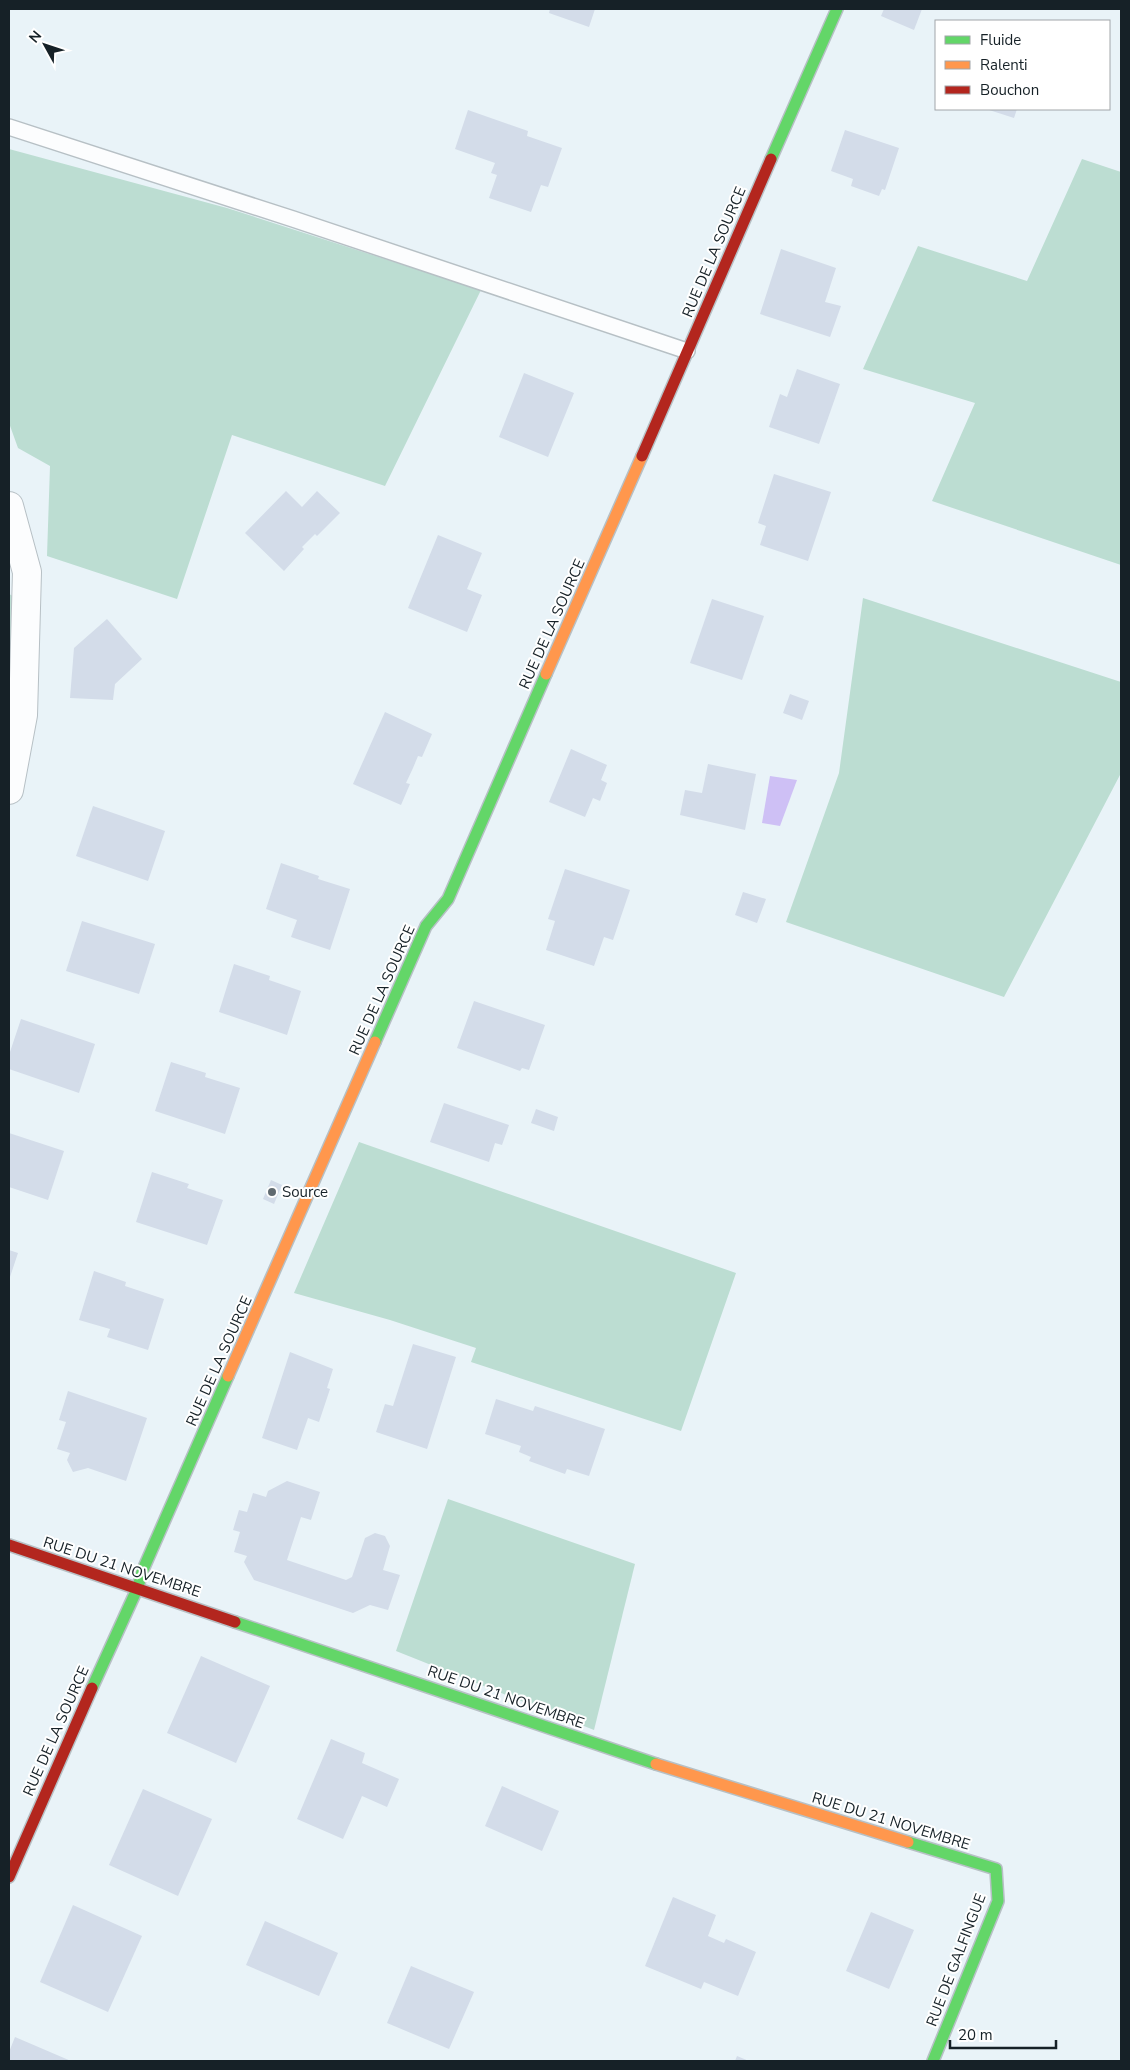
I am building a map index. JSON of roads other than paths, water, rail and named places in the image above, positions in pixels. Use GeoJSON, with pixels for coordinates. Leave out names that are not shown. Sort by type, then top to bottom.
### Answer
{"type":"FeatureCollection","features":[{"type":"Feature","properties":{"kind":"street","name":"RUE DE LA SOURCE"},"geometry":{"type":"LineString","coordinates":[[9,1877],[138,1587],[142,1572],[426,926],[448,899],[836,9]]}},
{"type":"Feature","properties":{"kind":"street"},"geometry":{"type":"LineString","coordinates":[[9,506],[27,572],[23,716],[9,790]]}},
{"type":"Feature","properties":{"kind":"street","name":"RUE DU 21 NOVEMBRE"},"geometry":{"type":"LineString","coordinates":[[9,1545],[138,1587],[668,1768],[996,1869]]}},
{"type":"Feature","properties":{"kind":"street","name":"RUE DE GALFINGUE"},"geometry":{"type":"LineString","coordinates":[[932,2061],[998,1901],[996,1869]]}},
{"type":"Feature","properties":{"kind":"lane"},"geometry":{"type":"LineString","coordinates":[[9,127],[293,219],[687,351]]}},
{"type":"Feature","properties":{"kind":"place","name":"Source"},"geometry":{"type":"Point","coordinates":[272,1192]}}]}
